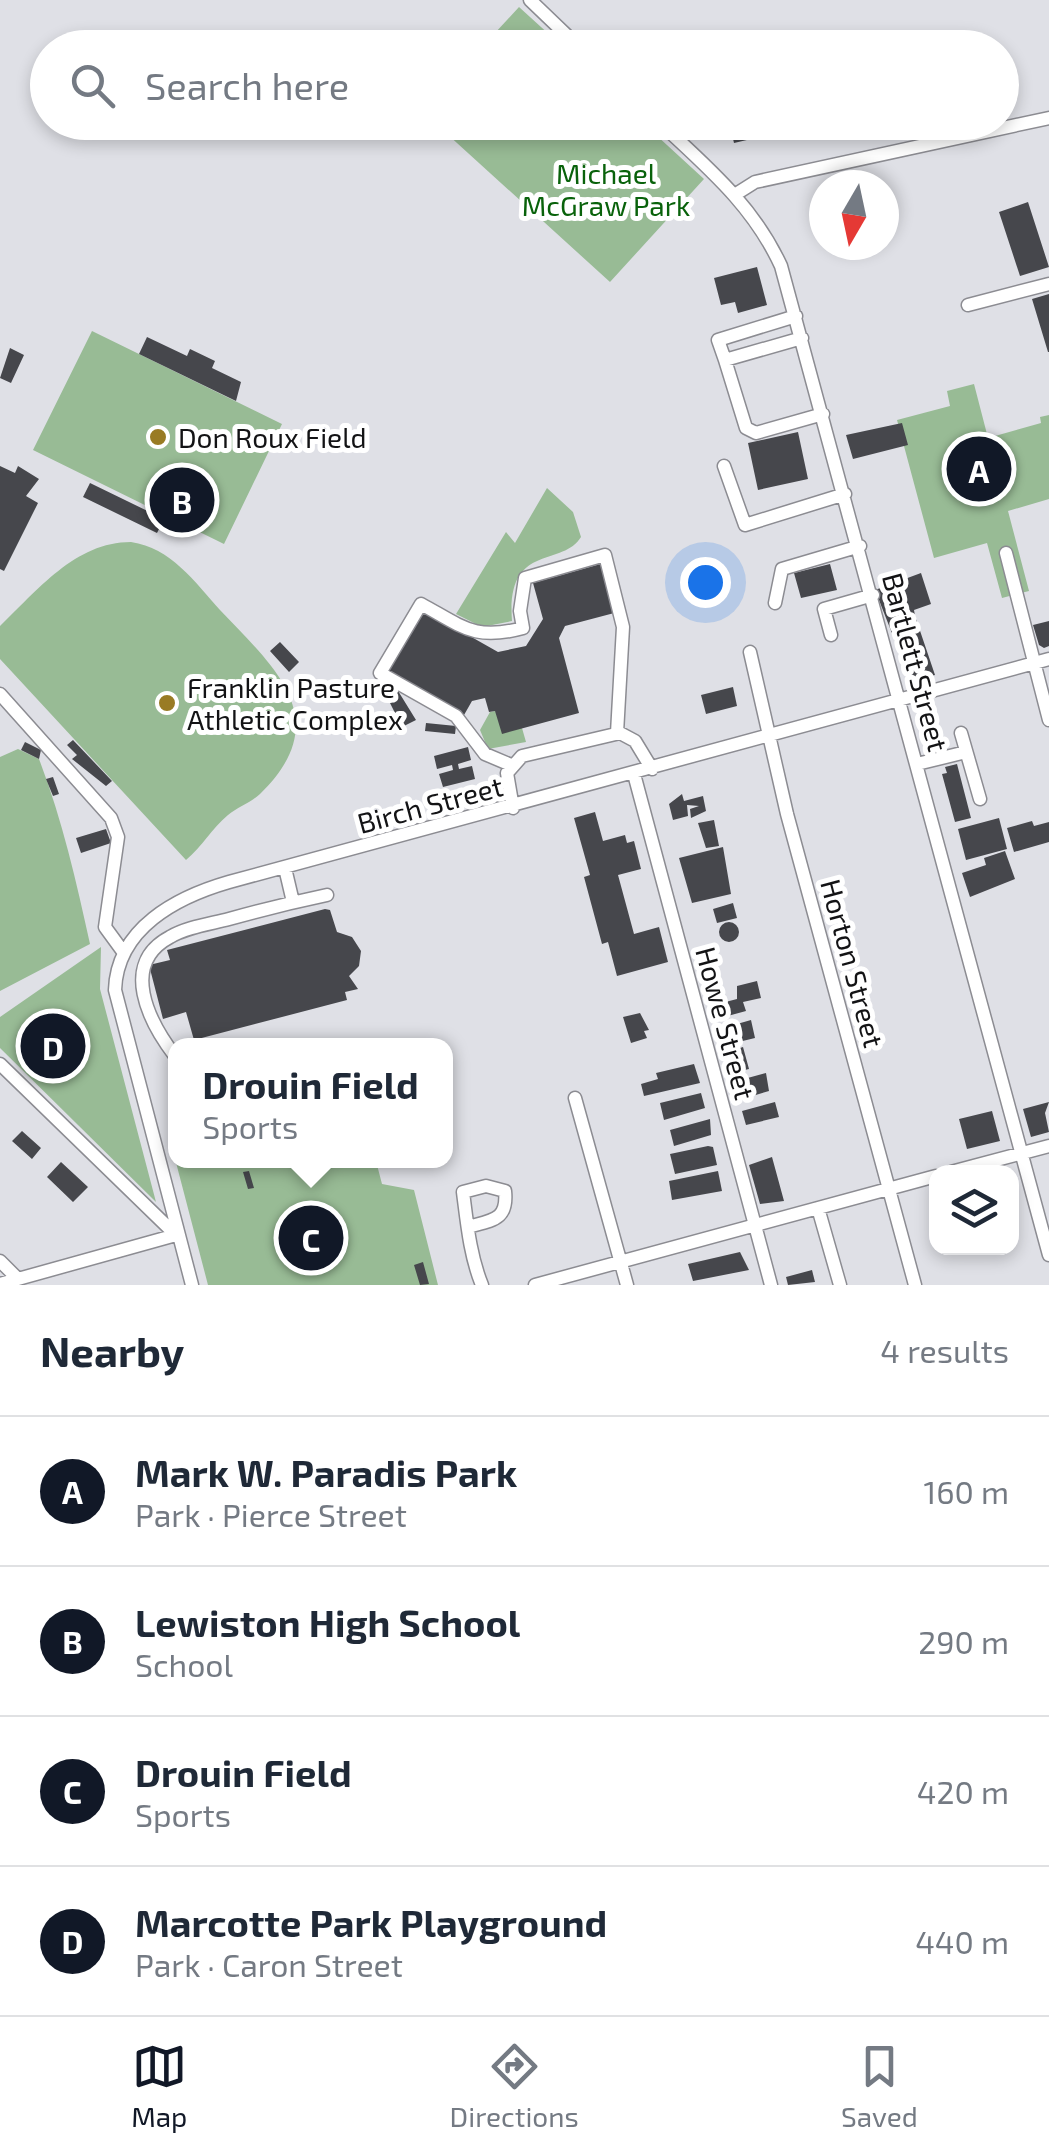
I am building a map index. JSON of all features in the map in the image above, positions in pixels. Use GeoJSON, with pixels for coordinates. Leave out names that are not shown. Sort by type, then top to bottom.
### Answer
{"type":"FeatureCollection","features":[{"type":"Feature","properties":{"kind":"street"},"geometry":{"type":"LineString","coordinates":[[530,0],[561,30]]}},
{"type":"Feature","properties":{"kind":"street"},"geometry":{"type":"LineString","coordinates":[[1019,125],[1049,118]]}},
{"type":"Feature","properties":{"kind":"street","name":"Bartlett Street"},"geometry":{"type":"LineString","coordinates":[[678,140],[736,194],[765,230],[796,316],[1049,1255]]}},
{"type":"Feature","properties":{"kind":"street"},"geometry":{"type":"LineString","coordinates":[[736,194],[755,182],[948,140]]}},
{"type":"Feature","properties":{"kind":"street"},"geometry":{"type":"LineString","coordinates":[[968,306],[1049,284]]}},
{"type":"Feature","properties":{"kind":"street"},"geometry":{"type":"LineString","coordinates":[[796,316],[718,340],[746,428],[756,433],[824,414]]}},
{"type":"Feature","properties":{"kind":"street"},"geometry":{"type":"LineString","coordinates":[[724,360],[802,338]]}},
{"type":"Feature","properties":{"kind":"street"},"geometry":{"type":"LineString","coordinates":[[724,466],[746,525],[846,494]]}},
{"type":"Feature","properties":{"kind":"street"},"geometry":{"type":"LineString","coordinates":[[775,603],[782,570],[860,546]]}},
{"type":"Feature","properties":{"kind":"street"},"geometry":{"type":"LineString","coordinates":[[1006,553],[1049,720]]}},
{"type":"Feature","properties":{"kind":"street"},"geometry":{"type":"LineString","coordinates":[[510,764],[486,754],[456,716],[380,673],[421,604],[478,635],[494,636],[523,628],[520,611],[525,578],[605,555],[623,627],[617,732]]}},
{"type":"Feature","properties":{"kind":"street"},"geometry":{"type":"LineString","coordinates":[[831,635],[824,609],[873,595]]}},
{"type":"Feature","properties":{"kind":"street","name":"Horton Street"},"geometry":{"type":"LineString","coordinates":[[750,652],[767,735],[914,1285]]}},
{"type":"Feature","properties":{"kind":"street","name":"Birch Street"},"geometry":{"type":"LineString","coordinates":[[124,953],[150,921],[170,905],[207,888],[513,808],[1049,659]]}},
{"type":"Feature","properties":{"kind":"street"},"geometry":{"type":"LineString","coordinates":[[0,694],[111,818],[118,837],[105,927],[124,953],[115,990],[192,1285]]}},
{"type":"Feature","properties":{"kind":"street"},"geometry":{"type":"LineString","coordinates":[[513,808],[507,777],[510,764],[522,756],[617,732],[635,741],[652,769]]}},
{"type":"Feature","properties":{"kind":"street"},"geometry":{"type":"LineString","coordinates":[[960,734],[980,799]]}},
{"type":"Feature","properties":{"kind":"street"},"geometry":{"type":"LineString","coordinates":[[917,764],[966,752]]}},
{"type":"Feature","properties":{"kind":"street","name":"Howe Street"},"geometry":{"type":"LineString","coordinates":[[634,774],[771,1285]]}},
{"type":"Feature","properties":{"kind":"street"},"geometry":{"type":"LineString","coordinates":[[285,868],[293,902]]}},
{"type":"Feature","properties":{"kind":"street"},"geometry":{"type":"LineString","coordinates":[[168,1044],[149,1012],[142,986],[145,960],[176,934],[327,895]]}},
{"type":"Feature","properties":{"kind":"street"},"geometry":{"type":"LineString","coordinates":[[0,1064],[176,1235]]}},
{"type":"Feature","properties":{"kind":"street"},"geometry":{"type":"LineString","coordinates":[[575,1098],[626,1285]]}},
{"type":"Feature","properties":{"kind":"street"},"geometry":{"type":"LineString","coordinates":[[979,1165],[1049,1146]]}},
{"type":"Feature","properties":{"kind":"street"},"geometry":{"type":"LineString","coordinates":[[535,1285],[929,1178]]}},
{"type":"Feature","properties":{"kind":"street"},"geometry":{"type":"LineString","coordinates":[[818,1208],[840,1285]]}},
{"type":"Feature","properties":{"kind":"street"},"geometry":{"type":"LineString","coordinates":[[468,1226],[482,1285]]}},
{"type":"Feature","properties":{"kind":"street"},"geometry":{"type":"LineString","coordinates":[[0,1284],[176,1235]]}},
{"type":"Feature","properties":{"kind":"street"},"geometry":{"type":"LineString","coordinates":[[0,1261],[18,1279]]}},
{"type":"Feature","properties":{"kind":"green space"},"geometry":{"type":"Polygon","coordinates":[[[519,7],[544,30],[498,30],[519,7]]]}},
{"type":"Feature","properties":{"kind":"green space","name":"Michael McGraw Park"},"geometry":{"type":"Polygon","coordinates":[[[454,140],[662,140],[704,179],[610,282],[454,140]]]}},
{"type":"Feature","properties":{"kind":"green space","name":"Don Roux Field"},"geometry":{"type":"Polygon","coordinates":[[[92,331],[282,424],[224,544],[33,450],[92,331]]]}},
{"type":"Feature","properties":{"kind":"green space"},"geometry":{"type":"Polygon","coordinates":[[[974,384],[988,438],[1041,423],[1040,417],[1049,415],[1049,499],[1008,511],[1029,591],[1002,598],[987,543],[934,558],[897,420],[950,406],[947,391],[974,384]]]}},
{"type":"Feature","properties":{"kind":"green space"},"geometry":{"type":"Polygon","coordinates":[[[547,488],[573,512],[581,537],[572,546],[526,568],[512,596],[512,621],[482,627],[456,614],[506,532],[515,543],[547,488]]]}},
{"type":"Feature","properties":{"kind":"green space","name":"Franklin Pasture Athletic Complex"},"geometry":{"type":"Polygon","coordinates":[[[131,542],[158,551],[191,577],[277,673],[295,718],[294,742],[283,767],[260,794],[228,815],[186,860],[0,659],[0,626],[43,584],[92,550],[131,542]]]}},
{"type":"Feature","properties":{"kind":"green space"},"geometry":{"type":"Polygon","coordinates":[[[495,711],[522,728],[526,742],[488,749],[480,730],[490,712],[495,711]]]}},
{"type":"Feature","properties":{"kind":"green space"},"geometry":{"type":"Polygon","coordinates":[[[18,749],[39,759],[62,827],[90,944],[0,991],[0,757],[18,749]]]}},
{"type":"Feature","properties":{"kind":"green space"},"geometry":{"type":"Polygon","coordinates":[[[101,947],[100,989],[156,1202],[0,1048],[0,1017],[101,947]]]}},
{"type":"Feature","properties":{"kind":"green space"},"geometry":{"type":"Polygon","coordinates":[[[177,1168],[378,1168],[382,1184],[414,1190],[438,1285],[208,1285],[177,1168]]]}},
{"type":"Feature","properties":{"kind":"building"},"geometry":{"type":"Polygon","coordinates":[[[1028,202],[1049,267],[1020,276],[999,212],[1028,202]]]}},
{"type":"Feature","properties":{"kind":"building"},"geometry":{"type":"Polygon","coordinates":[[[757,267],[767,305],[738,313],[735,302],[721,305],[714,278],[757,267]]]}},
{"type":"Feature","properties":{"kind":"building"},"geometry":{"type":"Polygon","coordinates":[[[1049,294],[1049,352],[1048,352],[1032,299],[1049,294]]]}},
{"type":"Feature","properties":{"kind":"building"},"geometry":{"type":"Polygon","coordinates":[[[147,337],[187,356],[190,349],[215,361],[212,368],[241,382],[236,401],[139,354],[147,337]]]}},
{"type":"Feature","properties":{"kind":"building"},"geometry":{"type":"Polygon","coordinates":[[[10,348],[24,355],[11,383],[0,378],[10,348]]]}},
{"type":"Feature","properties":{"kind":"building"},"geometry":{"type":"Polygon","coordinates":[[[902,423],[908,445],[853,459],[846,435],[902,423]]]}},
{"type":"Feature","properties":{"kind":"building"},"geometry":{"type":"Polygon","coordinates":[[[798,432],[808,479],[758,490],[748,443],[798,432]]]}},
{"type":"Feature","properties":{"kind":"building"},"geometry":{"type":"Polygon","coordinates":[[[0,466],[15,473],[18,466],[39,479],[26,496],[38,503],[4,571],[0,569],[0,466]]]}},
{"type":"Feature","properties":{"kind":"building"},"geometry":{"type":"Polygon","coordinates":[[[90,483],[164,519],[157,533],[83,497],[90,483]]]}},
{"type":"Feature","properties":{"kind":"building"},"geometry":{"type":"Polygon","coordinates":[[[604,563],[618,612],[565,626],[559,638],[579,713],[502,734],[495,711],[489,712],[485,698],[472,701],[464,715],[386,671],[422,609],[498,652],[526,646],[543,619],[533,583],[604,563]]]}},
{"type":"Feature","properties":{"kind":"building"},"geometry":{"type":"Polygon","coordinates":[[[830,564],[837,590],[801,598],[794,573],[830,564]]]}},
{"type":"Feature","properties":{"kind":"building"},"geometry":{"type":"Polygon","coordinates":[[[921,573],[931,604],[914,610],[935,675],[917,681],[910,679],[875,590],[921,573]]]}},
{"type":"Feature","properties":{"kind":"building"},"geometry":{"type":"Polygon","coordinates":[[[1049,621],[1049,646],[1044,648],[1039,645],[1033,625],[1049,621]]]}},
{"type":"Feature","properties":{"kind":"building"},"geometry":{"type":"Polygon","coordinates":[[[280,642],[299,662],[289,672],[270,651],[280,642]]]}},
{"type":"Feature","properties":{"kind":"building"},"geometry":{"type":"Polygon","coordinates":[[[395,686],[416,720],[402,727],[386,695],[395,686]]]}},
{"type":"Feature","properties":{"kind":"building"},"geometry":{"type":"Polygon","coordinates":[[[733,687],[737,706],[706,714],[701,695],[733,687]]]}},
{"type":"Feature","properties":{"kind":"building"},"geometry":{"type":"Polygon","coordinates":[[[426,723],[456,726],[455,734],[425,731],[426,723]]]}},
{"type":"Feature","properties":{"kind":"building"},"geometry":{"type":"Polygon","coordinates":[[[73,740],[112,781],[106,786],[72,759],[77,755],[67,745],[73,740]]]}},
{"type":"Feature","properties":{"kind":"building"},"geometry":{"type":"Polygon","coordinates":[[[25,742],[41,750],[39,759],[21,750],[25,742]]]}},
{"type":"Feature","properties":{"kind":"building"},"geometry":{"type":"Polygon","coordinates":[[[468,747],[471,760],[458,764],[459,769],[472,766],[475,779],[443,787],[439,774],[453,770],[452,765],[437,769],[434,756],[468,747]]]}},
{"type":"Feature","properties":{"kind":"building"},"geometry":{"type":"Polygon","coordinates":[[[957,764],[971,818],[955,822],[942,774],[947,773],[945,767],[957,764]]]}},
{"type":"Feature","properties":{"kind":"building"},"geometry":{"type":"Polygon","coordinates":[[[53,777],[59,794],[53,796],[46,779],[53,777]]]}},
{"type":"Feature","properties":{"kind":"building"},"geometry":{"type":"Polygon","coordinates":[[[682,794],[684,801],[703,796],[706,811],[691,818],[690,809],[699,806],[687,805],[688,816],[673,820],[669,804],[682,794]]]}},
{"type":"Feature","properties":{"kind":"building"},"geometry":{"type":"Polygon","coordinates":[[[595,812],[603,841],[625,835],[627,843],[634,841],[641,869],[618,875],[634,934],[659,927],[668,962],[617,976],[608,942],[602,944],[584,877],[590,875],[574,818],[595,812]]]}},
{"type":"Feature","properties":{"kind":"building"},"geometry":{"type":"Polygon","coordinates":[[[999,818],[1007,849],[966,860],[958,829],[999,818]]]}},
{"type":"Feature","properties":{"kind":"building"},"geometry":{"type":"Polygon","coordinates":[[[714,820],[719,846],[706,848],[698,823],[714,820]]]}},
{"type":"Feature","properties":{"kind":"building"},"geometry":{"type":"Polygon","coordinates":[[[1032,821],[1034,826],[1049,822],[1049,842],[1014,852],[1007,828],[1032,821]]]}},
{"type":"Feature","properties":{"kind":"building"},"geometry":{"type":"Polygon","coordinates":[[[106,829],[111,843],[81,853],[76,838],[106,829]]]}},
{"type":"Feature","properties":{"kind":"building"},"geometry":{"type":"Polygon","coordinates":[[[723,847],[731,894],[692,903],[679,858],[723,847]]]}},
{"type":"Feature","properties":{"kind":"building"},"geometry":{"type":"Polygon","coordinates":[[[1005,851],[1015,879],[970,897],[962,873],[986,865],[984,858],[1005,851]]]}},
{"type":"Feature","properties":{"kind":"building"},"geometry":{"type":"Polygon","coordinates":[[[733,903],[737,918],[717,923],[713,909],[733,903]]]}},
{"type":"Feature","properties":{"kind":"building"},"geometry":{"type":"Polygon","coordinates":[[[330,910],[337,932],[352,937],[361,951],[359,966],[349,976],[358,989],[345,992],[347,1000],[193,1038],[186,1012],[163,1019],[149,965],[170,960],[167,950],[330,910]]]}},
{"type":"Feature","properties":{"kind":"building"},"geometry":{"type":"Polygon","coordinates":[[[729,922],[739,932],[729,942],[719,932],[729,922]]]}},
{"type":"Feature","properties":{"kind":"building"},"geometry":{"type":"Polygon","coordinates":[[[757,981],[761,998],[743,1002],[746,1011],[713,1020],[710,1006],[737,999],[737,986],[757,981]]]}},
{"type":"Feature","properties":{"kind":"building"},"geometry":{"type":"Polygon","coordinates":[[[640,1013],[649,1030],[644,1031],[647,1038],[631,1043],[623,1017],[640,1013]]]}},
{"type":"Feature","properties":{"kind":"building"},"geometry":{"type":"Polygon","coordinates":[[[751,1020],[755,1038],[722,1046],[716,1030],[751,1020]]]}},
{"type":"Feature","properties":{"kind":"building"},"geometry":{"type":"Polygon","coordinates":[[[743,1047],[749,1069],[736,1072],[731,1051],[743,1047]]]}},
{"type":"Feature","properties":{"kind":"building"},"geometry":{"type":"Polygon","coordinates":[[[694,1064],[700,1083],[644,1096],[641,1084],[658,1079],[656,1073],[694,1064]]]}},
{"type":"Feature","properties":{"kind":"building"},"geometry":{"type":"Polygon","coordinates":[[[766,1073],[769,1091],[739,1100],[733,1082],[766,1073]]]}},
{"type":"Feature","properties":{"kind":"building"},"geometry":{"type":"Polygon","coordinates":[[[701,1093],[705,1108],[664,1120],[660,1103],[701,1093]]]}},
{"type":"Feature","properties":{"kind":"building"},"geometry":{"type":"Polygon","coordinates":[[[775,1102],[779,1117],[746,1125],[742,1111],[775,1102]]]}},
{"type":"Feature","properties":{"kind":"building"},"geometry":{"type":"Polygon","coordinates":[[[1049,1102],[1045,1113],[1049,1132],[1031,1137],[1023,1109],[1049,1102]]]}},
{"type":"Feature","properties":{"kind":"building"},"geometry":{"type":"Polygon","coordinates":[[[992,1111],[1000,1141],[967,1149],[959,1119],[992,1111]]]}},
{"type":"Feature","properties":{"kind":"building"},"geometry":{"type":"Polygon","coordinates":[[[710,1119],[711,1135],[674,1146],[670,1130],[710,1119]]]}},
{"type":"Feature","properties":{"kind":"building"},"geometry":{"type":"Polygon","coordinates":[[[22,1131],[41,1148],[32,1159],[12,1141],[22,1131]]]}},
{"type":"Feature","properties":{"kind":"building"},"geometry":{"type":"Polygon","coordinates":[[[713,1147],[717,1165],[675,1174],[670,1154],[713,1147]]]}},
{"type":"Feature","properties":{"kind":"building"},"geometry":{"type":"Polygon","coordinates":[[[772,1157],[784,1201],[760,1204],[749,1165],[772,1157]]]}},
{"type":"Feature","properties":{"kind":"building"},"geometry":{"type":"Polygon","coordinates":[[[61,1162],[88,1187],[73,1202],[47,1177],[61,1162]]]}},
{"type":"Feature","properties":{"kind":"building"},"geometry":{"type":"Polygon","coordinates":[[[249,1171],[254,1188],[248,1189],[243,1172],[249,1171]]]}},
{"type":"Feature","properties":{"kind":"building"},"geometry":{"type":"Polygon","coordinates":[[[718,1171],[722,1191],[672,1200],[669,1181],[718,1171]]]}},
{"type":"Feature","properties":{"kind":"building"},"geometry":{"type":"Polygon","coordinates":[[[740,1252],[749,1270],[693,1281],[688,1264],[740,1252]]]}},
{"type":"Feature","properties":{"kind":"building"},"geometry":{"type":"Polygon","coordinates":[[[423,1262],[429,1284],[420,1285],[414,1265],[423,1262]]]}},
{"type":"Feature","properties":{"kind":"building"},"geometry":{"type":"Polygon","coordinates":[[[812,1270],[815,1282],[788,1285],[786,1277],[812,1270]]]}},
{"type":"Feature","properties":{"kind":"place","name":"Don Roux Field"},"geometry":{"type":"Point","coordinates":[158,437]}},
{"type":"Feature","properties":{"kind":"place","name":"Mark W. Paradis Park"},"geometry":{"type":"Point","coordinates":[979,469]}},
{"type":"Feature","properties":{"kind":"place","name":"Lewiston High School"},"geometry":{"type":"Point","coordinates":[182,500]}},
{"type":"Feature","properties":{"kind":"place","name":"Franklin Pasture Athletic Complex"},"geometry":{"type":"Point","coordinates":[167,703]}},
{"type":"Feature","properties":{"kind":"place","name":"Marcotte Park Playground"},"geometry":{"type":"Point","coordinates":[53,1046]}},
{"type":"Feature","properties":{"kind":"place","name":"Drouin Field"},"geometry":{"type":"Point","coordinates":[311,1238]}}]}
